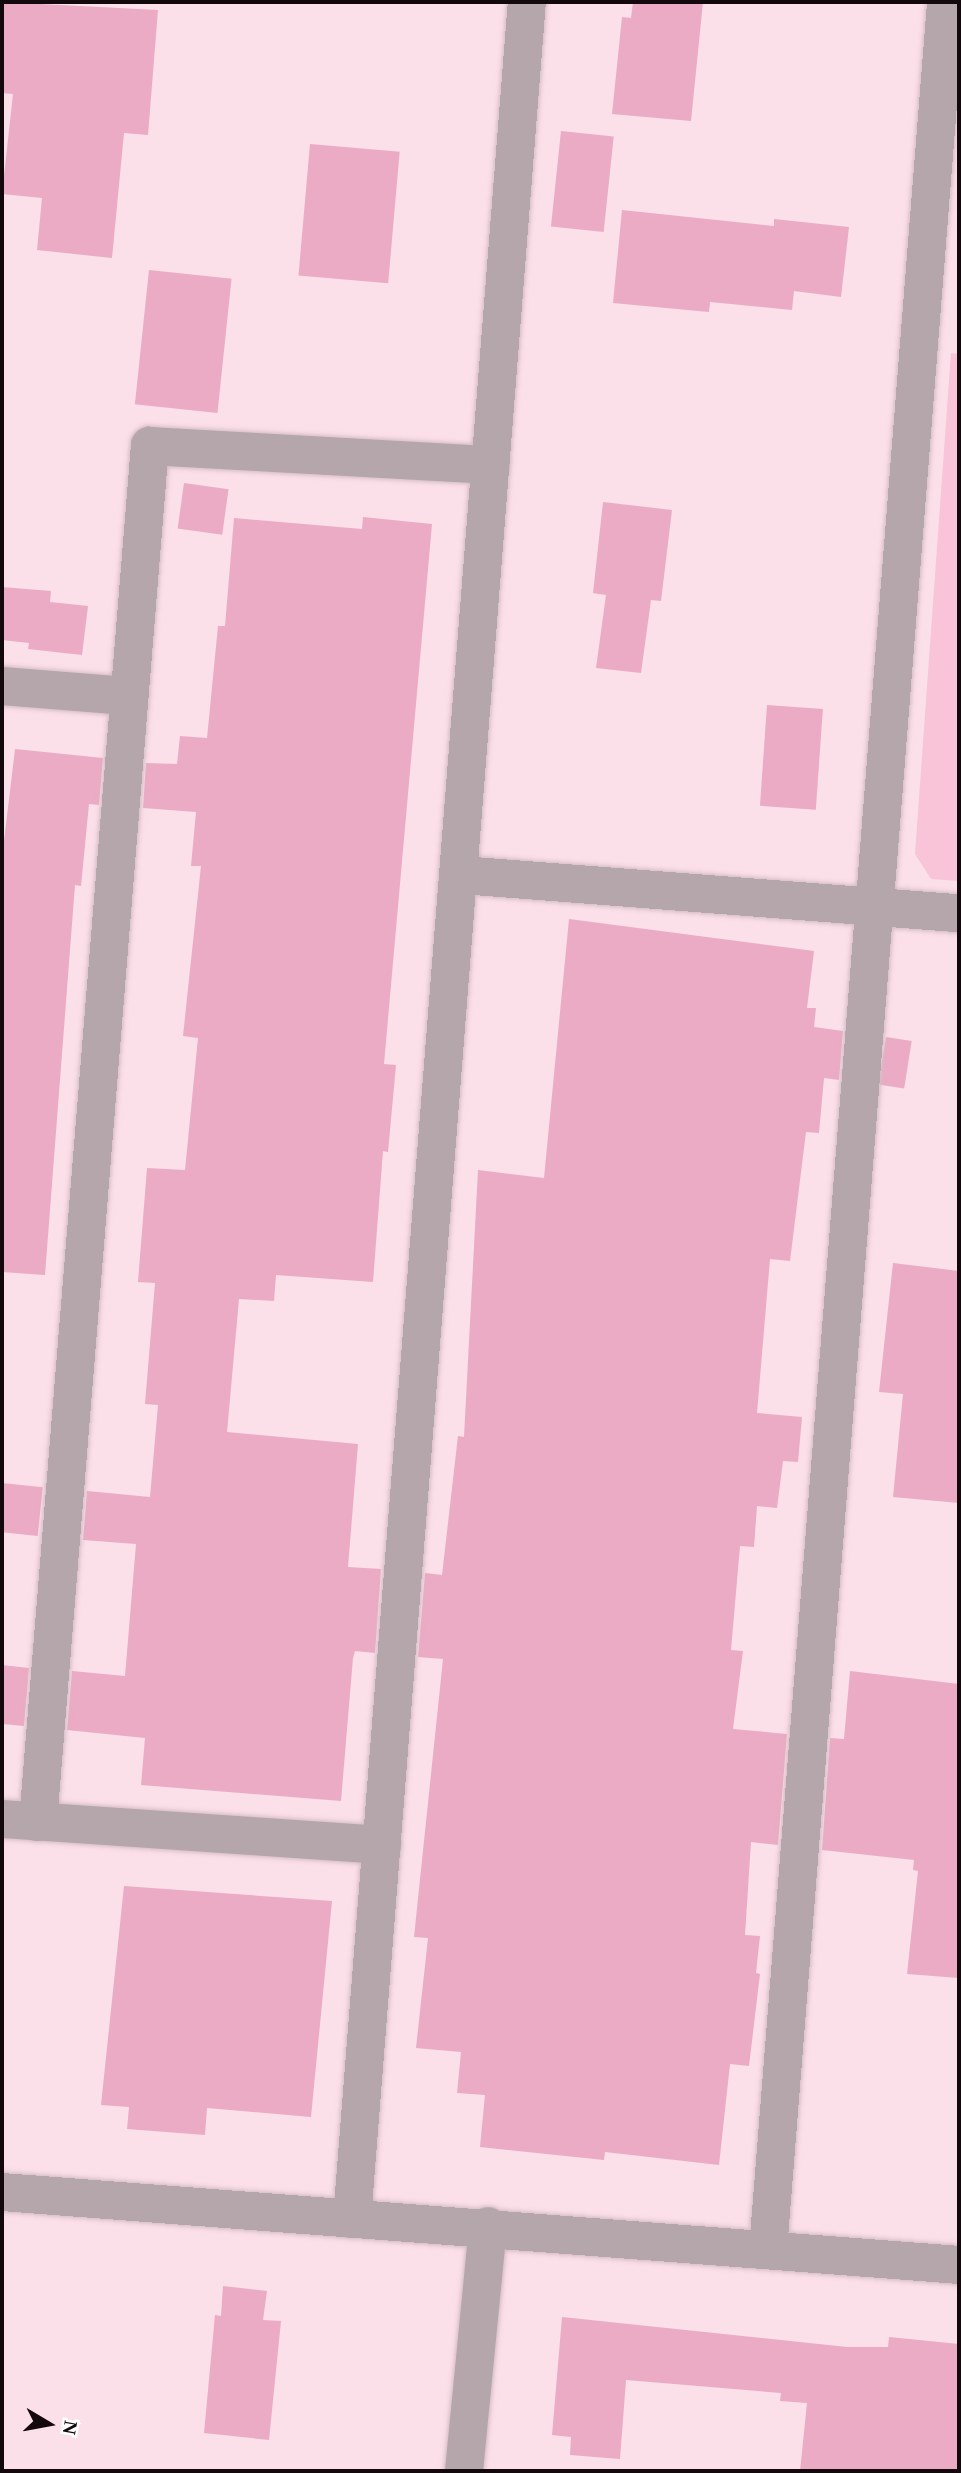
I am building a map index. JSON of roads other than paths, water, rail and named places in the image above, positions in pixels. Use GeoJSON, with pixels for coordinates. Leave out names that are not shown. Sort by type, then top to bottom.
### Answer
{"type":"FeatureCollection","features":[{"type":"Feature","properties":{"kind":"street"},"geometry":{"type":"LineString","coordinates":[[352,2219],[461,874],[527,2]]}},
{"type":"Feature","properties":{"kind":"street"},"geometry":{"type":"LineString","coordinates":[[768,2250],[877,907],[946,2]]}},
{"type":"Feature","properties":{"kind":"street"},"geometry":{"type":"LineString","coordinates":[[382,1845],[20,1821],[150,446],[490,465]]}},
{"type":"Feature","properties":{"kind":"street"},"geometry":{"type":"LineString","coordinates":[[2,686],[127,696]]}},
{"type":"Feature","properties":{"kind":"street"},"geometry":{"type":"LineString","coordinates":[[461,874],[959,913]]}},
{"type":"Feature","properties":{"kind":"street"},"geometry":{"type":"LineString","coordinates":[[2,2192],[959,2265]]}},
{"type":"Feature","properties":{"kind":"street"},"geometry":{"type":"LineString","coordinates":[[464,2471],[488,2227]]}}]}
